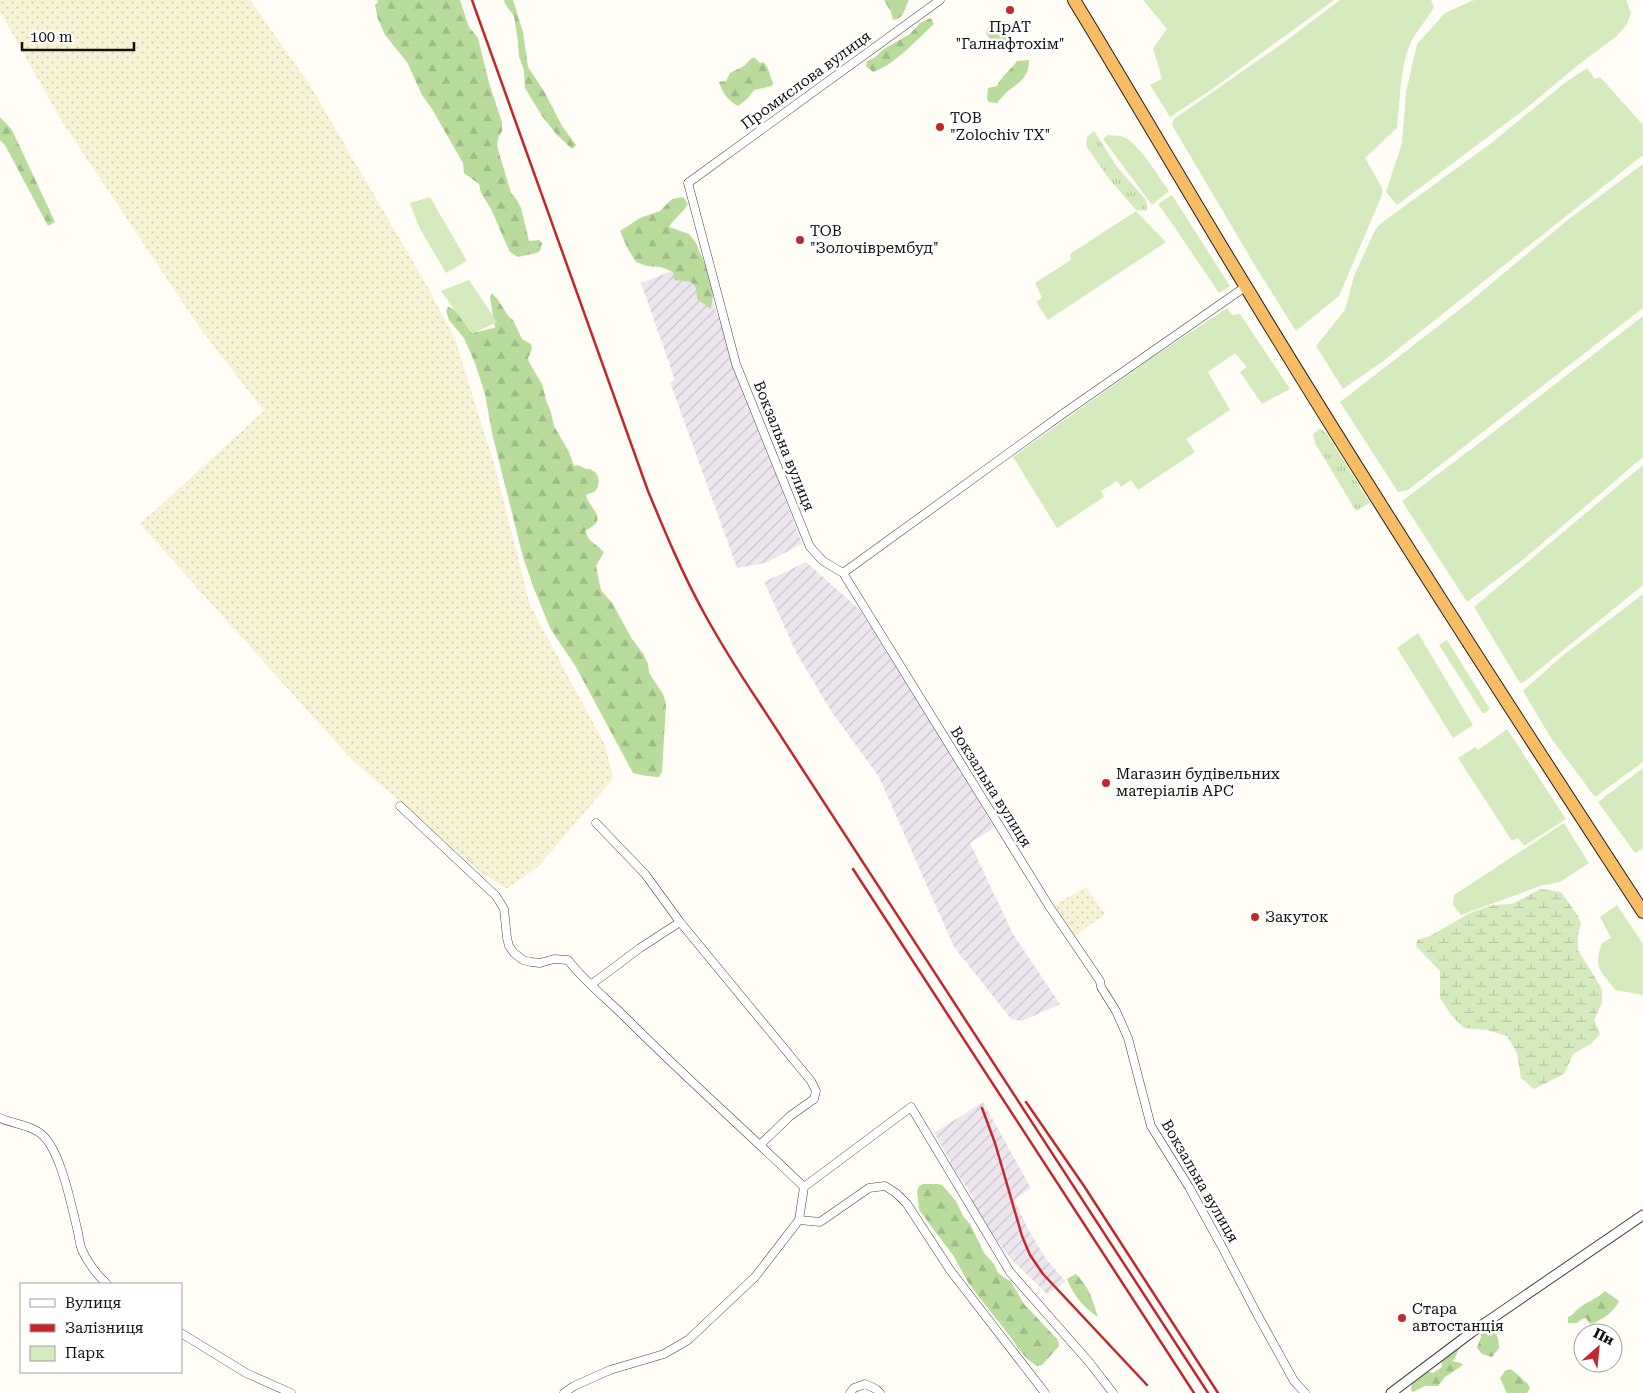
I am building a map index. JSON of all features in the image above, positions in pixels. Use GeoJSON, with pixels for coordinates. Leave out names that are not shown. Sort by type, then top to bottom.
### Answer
{"type":"FeatureCollection","features":[{"type":"Feature","properties":{"kind":"highway"},"geometry":{"type":"LineString","coordinates":[[1074,0],[1245,287],[1486,671],[1643,912]]}},
{"type":"Feature","properties":{"kind":"street","name":"Промислова вулиця"},"geometry":{"type":"LineString","coordinates":[[688,183],[940,0]]}},
{"type":"Feature","properties":{"kind":"street","name":"Вокзальна вулиця"},"geometry":{"type":"LineString","coordinates":[[688,183],[736,364],[810,547],[823,562],[843,574],[1049,906],[1100,981],[1101,987],[1116,1011],[1128,1038],[1151,1126],[1217,1237],[1294,1381],[1305,1393]]}},
{"type":"Feature","properties":{"kind":"street"},"geometry":{"type":"LineString","coordinates":[[843,574],[1064,413],[1245,287]]}},
{"type":"Feature","properties":{"kind":"street"},"geometry":{"type":"LineString","coordinates":[[400,806],[496,896],[504,909],[507,938],[509,946],[514,953],[523,960],[531,962],[540,963],[554,959],[568,960],[577,972],[592,984],[660,1052],[804,1188]]}},
{"type":"Feature","properties":{"kind":"street"},"geometry":{"type":"LineString","coordinates":[[596,823],[645,874],[680,922],[811,1081],[816,1091],[814,1100],[790,1116],[760,1145]]}},
{"type":"Feature","properties":{"kind":"street"},"geometry":{"type":"LineString","coordinates":[[592,984],[640,948],[680,922]]}},
{"type":"Feature","properties":{"kind":"street"},"geometry":{"type":"LineString","coordinates":[[564,1393],[574,1386],[610,1370],[664,1354],[688,1340],[755,1277],[798,1220],[804,1188],[911,1108],[1010,1272],[1113,1393]]}},
{"type":"Feature","properties":{"kind":"street"},"geometry":{"type":"LineString","coordinates":[[0,1118],[29,1127],[40,1133],[47,1140],[57,1159],[65,1182],[82,1250],[92,1267],[106,1283]]}},
{"type":"Feature","properties":{"kind":"street"},"geometry":{"type":"LineString","coordinates":[[798,1220],[820,1222],[869,1188],[885,1186],[907,1204],[950,1270],[1045,1393]]}},
{"type":"Feature","properties":{"kind":"street"},"geometry":{"type":"LineString","coordinates":[[1391,1393],[1472,1332],[1643,1214]]}},
{"type":"Feature","properties":{"kind":"street"},"geometry":{"type":"LineString","coordinates":[[182,1334],[246,1373],[291,1393]]}},
{"type":"Feature","properties":{"kind":"street"},"geometry":{"type":"LineString","coordinates":[[850,1393],[854,1388],[865,1384],[880,1393]]}},
{"type":"Feature","properties":{"kind":"shaded area"},"geometry":{"type":"Polygon","coordinates":[[[0,0],[250,0],[310,85],[426,284],[455,339],[495,467],[530,605],[606,747],[613,779],[538,867],[506,889],[474,867],[351,759],[140,524],[264,411],[199,327],[63,123],[0,12],[0,0]]]}},
{"type":"Feature","properties":{"kind":"shaded area"},"geometry":{"type":"Polygon","coordinates":[[[698,261],[802,544],[765,563],[737,568],[670,382],[675,380],[641,283],[698,261]]]}},
{"type":"Feature","properties":{"kind":"shaded area"},"geometry":{"type":"Polygon","coordinates":[[[806,562],[860,610],[956,763],[994,828],[970,843],[1013,934],[1060,1004],[1022,1021],[1011,1019],[954,947],[879,777],[831,711],[796,652],[764,582],[806,562]]]}},
{"type":"Feature","properties":{"kind":"shaded area"},"geometry":{"type":"Polygon","coordinates":[[[1086,887],[1105,914],[1075,936],[1057,909],[1058,903],[1086,887]]]}},
{"type":"Feature","properties":{"kind":"shaded area"},"geometry":{"type":"Polygon","coordinates":[[[983,1102],[1031,1188],[1014,1200],[1046,1259],[1066,1282],[1047,1294],[1011,1259],[994,1237],[971,1200],[973,1197],[950,1163],[934,1133],[983,1102]]]}},
{"type":"Feature","properties":{"kind":"green space"},"geometry":{"type":"Polygon","coordinates":[[[377,0],[460,0],[469,27],[478,38],[489,83],[502,122],[502,131],[498,138],[497,146],[511,193],[521,208],[529,241],[539,240],[542,243],[540,251],[518,257],[510,252],[491,209],[481,193],[479,184],[464,173],[463,163],[422,95],[407,62],[385,35],[378,19],[375,5],[378,2],[377,0]]]}},
{"type":"Feature","properties":{"kind":"green space"},"geometry":{"type":"Polygon","coordinates":[[[504,0],[513,0],[523,32],[528,67],[545,93],[562,126],[576,145],[572,149],[557,135],[542,116],[525,88],[524,70],[519,57],[514,16],[504,0]]]}},
{"type":"Feature","properties":{"kind":"green space"},"geometry":{"type":"Polygon","coordinates":[[[884,0],[909,0],[904,13],[893,20],[884,0]]]}},
{"type":"Feature","properties":{"kind":"green space"},"geometry":{"type":"Polygon","coordinates":[[[1143,0],[1334,0],[1211,90],[1170,117],[1150,85],[1162,79],[1153,48],[1167,29],[1143,0]]]}},
{"type":"Feature","properties":{"kind":"green space"},"geometry":{"type":"Polygon","coordinates":[[[1340,0],[1431,0],[1434,7],[1414,36],[1408,49],[1403,71],[1397,128],[1365,158],[1382,188],[1382,195],[1339,296],[1296,331],[1172,125],[1174,119],[1286,41],[1340,0]]]}},
{"type":"Feature","properties":{"kind":"green space"},"geometry":{"type":"Polygon","coordinates":[[[1474,0],[1626,0],[1631,13],[1627,24],[1617,36],[1578,65],[1529,106],[1397,205],[1386,192],[1402,143],[1406,92],[1417,44],[1445,13],[1474,0]]]}},
{"type":"Feature","properties":{"kind":"green space"},"geometry":{"type":"Polygon","coordinates":[[[931,18],[934,24],[898,58],[873,72],[866,66],[867,61],[910,34],[920,23],[931,18]]]}},
{"type":"Feature","properties":{"kind":"green space"},"geometry":{"type":"Polygon","coordinates":[[[995,22],[1001,28],[1010,46],[1009,51],[997,49],[986,33],[989,26],[995,22]]]}},
{"type":"Feature","properties":{"kind":"green space"},"geometry":{"type":"Polygon","coordinates":[[[752,58],[765,64],[773,83],[772,86],[754,90],[738,106],[726,96],[719,82],[726,81],[730,73],[744,66],[752,58]]]}},
{"type":"Feature","properties":{"kind":"green space"},"geometry":{"type":"Polygon","coordinates":[[[1029,60],[1026,75],[997,103],[989,102],[987,99],[988,88],[997,86],[1017,61],[1029,60]]]}},
{"type":"Feature","properties":{"kind":"green space"},"geometry":{"type":"Polygon","coordinates":[[[1587,68],[1595,79],[1600,77],[1643,125],[1643,155],[1382,362],[1343,389],[1316,346],[1345,310],[1354,276],[1375,230],[1380,224],[1490,144],[1566,82],[1587,68]]]}},
{"type":"Feature","properties":{"kind":"green space"},"geometry":{"type":"Polygon","coordinates":[[[0,117],[12,130],[55,222],[48,226],[5,145],[0,140],[0,117]]]}},
{"type":"Feature","properties":{"kind":"green space"},"geometry":{"type":"Polygon","coordinates":[[[1094,131],[1117,167],[1146,200],[1147,211],[1136,210],[1110,180],[1086,146],[1087,137],[1094,131]]]}},
{"type":"Feature","properties":{"kind":"green space"},"geometry":{"type":"Polygon","coordinates":[[[1108,135],[1122,136],[1136,146],[1169,191],[1152,205],[1103,139],[1108,135]]]}},
{"type":"Feature","properties":{"kind":"green space"},"geometry":{"type":"Polygon","coordinates":[[[1643,164],[1643,308],[1408,490],[1398,492],[1340,402],[1468,303],[1569,219],[1643,164]]]}},
{"type":"Feature","properties":{"kind":"green space"},"geometry":{"type":"Polygon","coordinates":[[[1172,195],[1230,286],[1219,293],[1158,204],[1172,195]]]}},
{"type":"Feature","properties":{"kind":"green space"},"geometry":{"type":"Polygon","coordinates":[[[430,197],[467,261],[446,273],[419,227],[410,203],[430,197]]]}},
{"type":"Feature","properties":{"kind":"green space"},"geometry":{"type":"Polygon","coordinates":[[[683,197],[688,204],[669,227],[689,234],[696,243],[710,276],[713,296],[711,309],[697,299],[696,288],[691,282],[674,280],[673,272],[661,267],[647,266],[636,262],[620,231],[640,218],[660,211],[672,199],[683,197]]]}},
{"type":"Feature","properties":{"kind":"green space"},"geometry":{"type":"Polygon","coordinates":[[[1136,211],[1166,242],[1048,320],[1036,302],[1042,298],[1035,283],[1071,260],[1070,254],[1136,211]]]}},
{"type":"Feature","properties":{"kind":"green space"},"geometry":{"type":"Polygon","coordinates":[[[469,280],[497,322],[472,334],[441,291],[469,280]]]}},
{"type":"Feature","properties":{"kind":"green space"},"geometry":{"type":"Polygon","coordinates":[[[492,293],[513,320],[522,339],[531,344],[532,349],[528,358],[529,362],[542,384],[554,426],[569,452],[574,466],[578,465],[590,469],[598,477],[597,489],[586,495],[596,513],[597,520],[595,524],[585,531],[589,539],[604,552],[596,566],[601,590],[612,603],[632,639],[644,655],[649,673],[663,694],[666,704],[662,772],[659,777],[633,773],[576,667],[550,628],[533,586],[523,557],[492,433],[485,394],[475,363],[464,338],[449,320],[446,311],[448,307],[457,311],[469,328],[475,332],[495,328],[490,297],[492,293]]]}},
{"type":"Feature","properties":{"kind":"green space"},"geometry":{"type":"Polygon","coordinates":[[[1227,308],[1232,315],[1240,314],[1290,389],[1262,404],[1240,372],[1247,367],[1235,353],[1208,372],[1230,410],[1186,439],[1195,452],[1138,490],[1131,480],[1121,487],[1117,481],[1101,491],[1104,497],[1057,528],[1013,457],[1150,359],[1227,308]]]}},
{"type":"Feature","properties":{"kind":"green space"},"geometry":{"type":"Polygon","coordinates":[[[1643,316],[1643,457],[1525,558],[1467,602],[1402,501],[1643,316]]]}},
{"type":"Feature","properties":{"kind":"green space"},"geometry":{"type":"Polygon","coordinates":[[[1320,428],[1327,434],[1370,503],[1356,511],[1315,443],[1313,434],[1320,428]]]}},
{"type":"Feature","properties":{"kind":"green space"},"geometry":{"type":"Polygon","coordinates":[[[1643,465],[1643,585],[1524,682],[1520,683],[1474,607],[1643,465]]]}},
{"type":"Feature","properties":{"kind":"green space"},"geometry":{"type":"Polygon","coordinates":[[[1643,594],[1643,762],[1595,797],[1551,738],[1523,691],[1561,657],[1643,594]]]}},
{"type":"Feature","properties":{"kind":"green space"},"geometry":{"type":"Polygon","coordinates":[[[1418,633],[1473,725],[1453,738],[1397,648],[1418,633]]]}},
{"type":"Feature","properties":{"kind":"green space"},"geometry":{"type":"Polygon","coordinates":[[[1447,640],[1490,709],[1483,714],[1439,645],[1447,640]]]}},
{"type":"Feature","properties":{"kind":"green space"},"geometry":{"type":"Polygon","coordinates":[[[1507,729],[1566,819],[1524,846],[1518,838],[1512,841],[1458,758],[1475,747],[1478,750],[1507,729]]]}},
{"type":"Feature","properties":{"kind":"green space"},"geometry":{"type":"Polygon","coordinates":[[[1643,768],[1643,848],[1635,853],[1598,802],[1643,768]]]}},
{"type":"Feature","properties":{"kind":"green space"},"geometry":{"type":"Polygon","coordinates":[[[1564,823],[1589,863],[1560,882],[1540,886],[1461,915],[1453,905],[1454,895],[1564,823]]]}},
{"type":"Feature","properties":{"kind":"green space"},"geometry":{"type":"Polygon","coordinates":[[[1541,889],[1561,892],[1578,916],[1581,924],[1578,935],[1578,950],[1602,989],[1602,1003],[1594,1020],[1600,1034],[1591,1044],[1573,1054],[1564,1074],[1534,1089],[1521,1078],[1517,1053],[1507,1036],[1487,1030],[1464,1028],[1452,1016],[1440,998],[1440,971],[1416,946],[1417,940],[1430,936],[1470,913],[1492,905],[1512,904],[1541,889]]]}},
{"type":"Feature","properties":{"kind":"green space"},"geometry":{"type":"Polygon","coordinates":[[[1617,905],[1643,944],[1643,995],[1615,990],[1602,973],[1598,964],[1602,943],[1611,938],[1600,917],[1617,905]]]}},
{"type":"Feature","properties":{"kind":"green space"},"geometry":{"type":"Polygon","coordinates":[[[923,1184],[942,1185],[956,1201],[984,1253],[994,1264],[998,1273],[1011,1282],[1024,1304],[1058,1340],[1059,1346],[1042,1365],[1037,1366],[1033,1364],[1020,1351],[969,1284],[953,1255],[919,1210],[917,1191],[919,1186],[923,1184]]]}},
{"type":"Feature","properties":{"kind":"green space"},"geometry":{"type":"Polygon","coordinates":[[[1076,1274],[1088,1289],[1098,1317],[1088,1310],[1069,1285],[1067,1279],[1076,1274]]]}},
{"type":"Feature","properties":{"kind":"green space"},"geometry":{"type":"Polygon","coordinates":[[[1605,1291],[1619,1301],[1608,1315],[1594,1323],[1589,1323],[1586,1318],[1577,1323],[1568,1323],[1568,1317],[1605,1291]]]}},
{"type":"Feature","properties":{"kind":"green space"},"geometry":{"type":"Polygon","coordinates":[[[1486,1327],[1494,1329],[1498,1338],[1499,1348],[1492,1357],[1482,1354],[1477,1348],[1481,1337],[1481,1329],[1486,1327]]]}},
{"type":"Feature","properties":{"kind":"green space"},"geometry":{"type":"Polygon","coordinates":[[[1453,1349],[1459,1349],[1452,1361],[1463,1365],[1445,1377],[1438,1386],[1425,1386],[1413,1392],[1411,1390],[1412,1382],[1425,1370],[1433,1373],[1442,1367],[1441,1359],[1453,1349]]]}},
{"type":"Feature","properties":{"kind":"green space"},"geometry":{"type":"Polygon","coordinates":[[[1511,1369],[1528,1384],[1530,1388],[1527,1393],[1507,1393],[1500,1378],[1505,1371],[1511,1369]]]}},
{"type":"Feature","properties":{"kind":"railway"},"geometry":{"type":"LineString","coordinates":[[472,0],[648,491],[696,598],[745,681],[1208,1393]]}},
{"type":"Feature","properties":{"kind":"railway"},"geometry":{"type":"LineString","coordinates":[[853,869],[1194,1393]]}},
{"type":"Feature","properties":{"kind":"railway"},"geometry":{"type":"LineString","coordinates":[[1026,1102],[1084,1186],[1218,1393]]}},
{"type":"Feature","properties":{"kind":"railway"},"geometry":{"type":"LineString","coordinates":[[982,1108],[995,1143],[1022,1236],[1030,1255],[1043,1274],[1147,1385]]}},
{"type":"Feature","properties":{"kind":"place","name":"ПрАТ \"Галнафтохім\""},"geometry":{"type":"Point","coordinates":[1010,10]}},
{"type":"Feature","properties":{"kind":"place","name":"ТОВ \"Zolochiv TX\""},"geometry":{"type":"Point","coordinates":[940,127]}},
{"type":"Feature","properties":{"kind":"place","name":"ТОВ \"Золочіврембуд\""},"geometry":{"type":"Point","coordinates":[800,240]}},
{"type":"Feature","properties":{"kind":"place","name":"Магазин будівельних матеріалів APC"},"geometry":{"type":"Point","coordinates":[1106,783]}},
{"type":"Feature","properties":{"kind":"place","name":"Закуток"},"geometry":{"type":"Point","coordinates":[1255,917]}},
{"type":"Feature","properties":{"kind":"place","name":"Стара автостанція"},"geometry":{"type":"Point","coordinates":[1402,1318]}}]}
